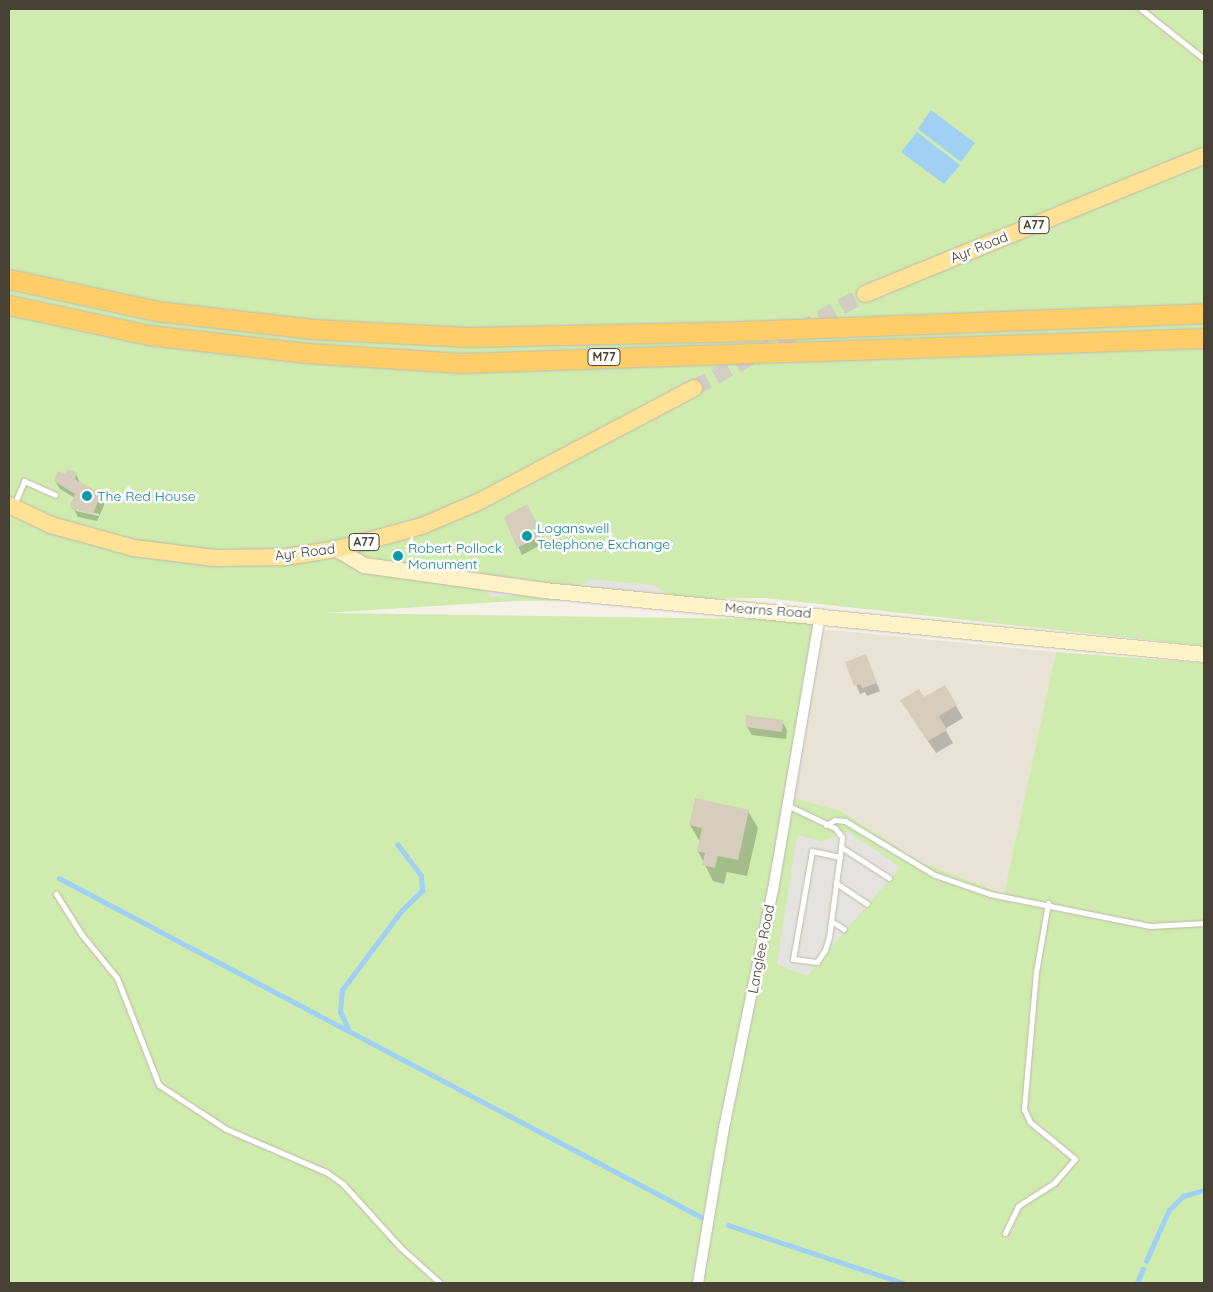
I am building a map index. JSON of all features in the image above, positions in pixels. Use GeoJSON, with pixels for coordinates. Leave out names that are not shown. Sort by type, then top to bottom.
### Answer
{"type":"FeatureCollection","features":[{"type":"Feature","properties":{"kind":"highway","name":"M77"},"geometry":{"type":"LineString","coordinates":[[9,279],[157,311],[313,329],[469,337],[715,332],[1204,313]]}},
{"type":"Feature","properties":{"kind":"highway","name":"M77"},"geometry":{"type":"LineString","coordinates":[[9,305],[150,335],[307,353],[462,364],[1204,338]]}},
{"type":"Feature","properties":{"kind":"main road","name":"Ayr Road"},"geometry":{"type":"LineString","coordinates":[[865,294],[1204,156]]}},
{"type":"Feature","properties":{"kind":"main road","name":"Ayr Road"},"geometry":{"type":"LineString","coordinates":[[11,506],[51,525],[134,548],[214,558],[286,557],[337,549],[422,526],[471,504],[694,388]]}},
{"type":"Feature","properties":{"kind":"street","name":"Mearns Road"},"geometry":{"type":"LineString","coordinates":[[337,549],[364,565],[544,590],[820,614],[1204,654]]}},
{"type":"Feature","properties":{"kind":"street","name":"Langlee Road"},"geometry":{"type":"LineString","coordinates":[[698,1283],[787,805],[820,614]]}},
{"type":"Feature","properties":{"kind":"lane"},"geometry":{"type":"LineString","coordinates":[[1142,9],[1204,59]]}},
{"type":"Feature","properties":{"kind":"lane"},"geometry":{"type":"LineString","coordinates":[[11,506],[24,482],[55,496]]}},
{"type":"Feature","properties":{"kind":"lane"},"geometry":{"type":"LineString","coordinates":[[787,805],[835,828],[842,837],[840,857],[831,921],[825,950],[817,962],[793,959],[812,851],[840,857]]}},
{"type":"Feature","properties":{"kind":"lane"},"geometry":{"type":"LineString","coordinates":[[826,825],[835,820],[845,821],[935,875],[990,894],[1048,903],[1150,926],[1204,923]]}},
{"type":"Feature","properties":{"kind":"lane"},"geometry":{"type":"LineString","coordinates":[[841,846],[889,878]]}},
{"type":"Feature","properties":{"kind":"lane"},"geometry":{"type":"LineString","coordinates":[[836,883],[867,904]]}},
{"type":"Feature","properties":{"kind":"lane"},"geometry":{"type":"LineString","coordinates":[[56,894],[82,935],[117,978],[159,1085],[226,1129],[326,1172],[343,1184],[400,1248],[440,1283]]}},
{"type":"Feature","properties":{"kind":"lane"},"geometry":{"type":"LineString","coordinates":[[1005,1233],[1018,1206],[1054,1183],[1075,1159],[1030,1122],[1024,1109],[1036,972],[1048,903]]}},
{"type":"Feature","properties":{"kind":"lane"},"geometry":{"type":"LineString","coordinates":[[831,921],[844,928]]}},
{"type":"Feature","properties":{"kind":"shaded area"},"geometry":{"type":"Polygon","coordinates":[[[430,562],[467,566],[496,583],[570,592],[491,597],[478,580],[409,571],[430,562]]]}},
{"type":"Feature","properties":{"kind":"shaded area"},"geometry":{"type":"Polygon","coordinates":[[[590,579],[653,585],[683,603],[570,592],[590,579]]]}},
{"type":"Feature","properties":{"kind":"shaded area"},"geometry":{"type":"Polygon","coordinates":[[[822,629],[1056,652],[1005,894],[919,861],[841,811],[794,798],[822,629]]]}},
{"type":"Feature","properties":{"kind":"shaded area"},"geometry":{"type":"Polygon","coordinates":[[[848,831],[900,867],[807,976],[777,964],[797,835],[821,841],[848,831]]]}},
{"type":"Feature","properties":{"kind":"green space"},"geometry":{"type":"Polygon","coordinates":[[[9,9],[1204,9],[1204,646],[765,598],[514,601],[325,613],[822,620],[794,798],[841,811],[919,861],[1004,894],[1056,652],[1204,663],[1204,1283],[9,1283],[9,9]]]}},
{"type":"Feature","properties":{"kind":"water"},"geometry":{"type":"Polygon","coordinates":[[[931,110],[975,143],[961,162],[918,129],[931,110]]]}},
{"type":"Feature","properties":{"kind":"water"},"geometry":{"type":"Polygon","coordinates":[[[917,132],[960,165],[944,184],[901,152],[917,132]]]}},
{"type":"Feature","properties":{"kind":"building"},"geometry":{"type":"Polygon","coordinates":[[[68,469],[77,473],[75,479],[101,494],[93,514],[72,509],[70,505],[75,494],[54,481],[58,471],[65,474],[68,469]]]}},
{"type":"Feature","properties":{"kind":"building"},"geometry":{"type":"Polygon","coordinates":[[[527,504],[543,535],[517,548],[504,517],[527,504]]]}},
{"type":"Feature","properties":{"kind":"building"},"geometry":{"type":"Polygon","coordinates":[[[866,654],[877,683],[862,688],[860,684],[854,686],[845,662],[866,654]]]}},
{"type":"Feature","properties":{"kind":"building"},"geometry":{"type":"Polygon","coordinates":[[[945,685],[957,705],[939,716],[947,730],[928,741],[900,700],[919,689],[924,697],[945,685]]]}},
{"type":"Feature","properties":{"kind":"building"},"geometry":{"type":"Polygon","coordinates":[[[746,715],[783,720],[782,732],[746,727],[746,715]]]}},
{"type":"Feature","properties":{"kind":"building"},"geometry":{"type":"Polygon","coordinates":[[[695,798],[749,810],[738,860],[718,856],[715,868],[702,865],[705,853],[697,851],[702,828],[689,825],[695,798]]]}},
{"type":"Feature","properties":{"kind":"waterway"},"geometry":{"type":"LineString","coordinates":[[349,1031],[340,1012],[342,990],[402,910],[422,891],[421,876],[398,845]]}},
{"type":"Feature","properties":{"kind":"waterway"},"geometry":{"type":"LineString","coordinates":[[59,878],[703,1218]]}},
{"type":"Feature","properties":{"kind":"waterway"},"geometry":{"type":"LineString","coordinates":[[1146,1261],[1169,1210],[1183,1196],[1204,1190]]}},
{"type":"Feature","properties":{"kind":"waterway"},"geometry":{"type":"LineString","coordinates":[[728,1225],[903,1283]]}},
{"type":"Feature","properties":{"kind":"waterway"},"geometry":{"type":"LineString","coordinates":[[1137,1283],[1143,1269]]}},
{"type":"Feature","properties":{"kind":"tunnel"},"geometry":{"type":"LineString","coordinates":[[694,388],[865,294]]}},
{"type":"Feature","properties":{"kind":"place","name":"The Red House"},"geometry":{"type":"Point","coordinates":[87,496]}},
{"type":"Feature","properties":{"kind":"place","name":"Loganswell Telephone Exchange"},"geometry":{"type":"Point","coordinates":[527,536]}},
{"type":"Feature","properties":{"kind":"place","name":"Robert Pollock Monument"},"geometry":{"type":"Point","coordinates":[398,556]}}]}
